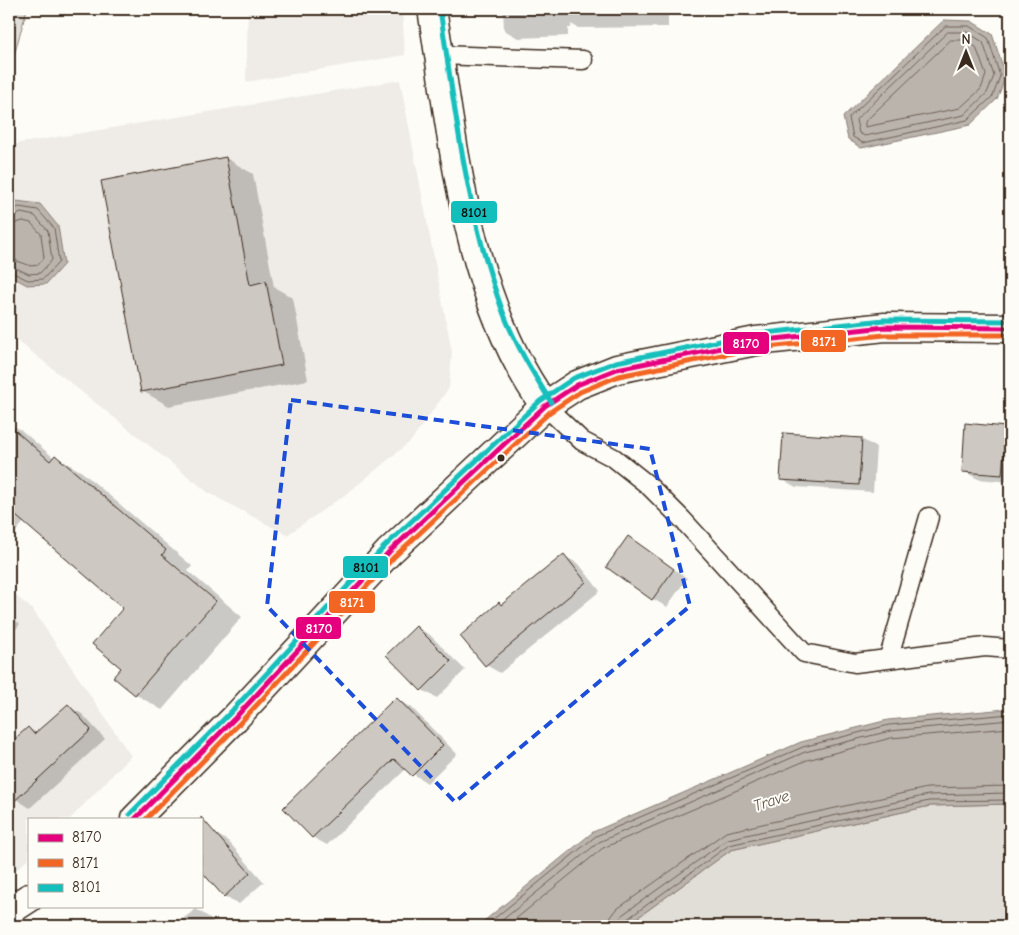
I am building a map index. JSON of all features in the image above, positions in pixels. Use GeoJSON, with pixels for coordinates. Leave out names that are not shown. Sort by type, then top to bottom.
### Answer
{"type":"FeatureCollection","features":[{"type":"Feature","properties":{"kind":"main road"},"geometry":{"type":"LineString","coordinates":[[432,9],[471,232],[487,291],[507,342],[531,386],[545,406]]}},
{"type":"Feature","properties":{"kind":"main road"},"geometry":{"type":"LineString","coordinates":[[136,818],[235,718],[389,552],[545,406],[577,385],[617,369],[756,341],[885,327],[1010,328]]}},
{"type":"Feature","properties":{"kind":"main road"},"geometry":{"type":"LineString","coordinates":[[9,912],[28,899]]}},
{"type":"Feature","properties":{"kind":"lane"},"geometry":{"type":"LineString","coordinates":[[440,56],[583,60]]}},
{"type":"Feature","properties":{"kind":"lane"},"geometry":{"type":"LineString","coordinates":[[545,406],[582,441],[614,458],[648,485],[682,518],[804,654],[855,663],[889,657],[985,647],[1010,649]]}},
{"type":"Feature","properties":{"kind":"lane"},"geometry":{"type":"LineString","coordinates":[[889,657],[929,517]]}},
{"type":"Feature","properties":{"kind":"lane"},"geometry":{"type":"LineString","coordinates":[[9,912],[15,926]]}},
{"type":"Feature","properties":{"kind":"highlighted area"},"geometry":{"type":"Polygon","coordinates":[[[291,400],[650,449],[690,606],[455,802],[267,606],[291,400]]]}},
{"type":"Feature","properties":{"kind":"shaded area"},"geometry":{"type":"Polygon","coordinates":[[[9,9],[27,9],[9,73],[9,9]]]}},
{"type":"Feature","properties":{"kind":"shaded area"},"geometry":{"type":"Polygon","coordinates":[[[248,9],[402,9],[405,55],[246,82],[248,9]]]}},
{"type":"Feature","properties":{"kind":"shaded area"},"geometry":{"type":"Polygon","coordinates":[[[400,80],[452,352],[449,388],[411,441],[349,492],[287,535],[209,493],[9,334],[9,145],[400,80]]]}},
{"type":"Feature","properties":{"kind":"shaded area"},"geometry":{"type":"Polygon","coordinates":[[[9,590],[33,610],[131,756],[71,818],[28,818],[28,859],[9,877],[9,590]]]}},
{"type":"Feature","properties":{"kind":"shaded area"},"geometry":{"type":"Polygon","coordinates":[[[1010,804],[1010,926],[626,926],[731,850],[930,806],[1010,804]]]}},
{"type":"Feature","properties":{"kind":"water"},"geometry":{"type":"Polygon","coordinates":[[[944,20],[971,21],[992,34],[1006,76],[997,99],[970,125],[861,148],[848,139],[843,117],[944,20]]]}},
{"type":"Feature","properties":{"kind":"water"},"geometry":{"type":"Polygon","coordinates":[[[16,201],[40,204],[58,226],[64,264],[46,284],[27,285],[9,275],[9,208],[16,201]]]}},
{"type":"Feature","properties":{"kind":"water","name":"Trave"},"geometry":{"type":"Polygon","coordinates":[[[1010,709],[1010,804],[930,806],[731,850],[626,926],[478,926],[593,832],[801,742],[888,720],[1010,709]]]}},
{"type":"Feature","properties":{"kind":"building"},"geometry":{"type":"Polygon","coordinates":[[[226,157],[250,285],[266,281],[282,365],[141,392],[101,181],[226,157]]]}},
{"type":"Feature","properties":{"kind":"building"},"geometry":{"type":"Polygon","coordinates":[[[965,423],[1006,427],[1002,475],[962,472],[965,423]]]}},
{"type":"Feature","properties":{"kind":"building"},"geometry":{"type":"Polygon","coordinates":[[[9,425],[50,461],[55,455],[166,550],[162,555],[216,601],[135,695],[113,677],[121,668],[92,644],[123,608],[9,510],[9,425]]]}},
{"type":"Feature","properties":{"kind":"building"},"geometry":{"type":"Polygon","coordinates":[[[783,433],[862,438],[859,485],[780,480],[783,433]]]}},
{"type":"Feature","properties":{"kind":"building"},"geometry":{"type":"Polygon","coordinates":[[[628,536],[674,569],[652,600],[606,567],[628,536]]]}},
{"type":"Feature","properties":{"kind":"building"},"geometry":{"type":"Polygon","coordinates":[[[564,554],[586,582],[485,666],[460,636],[499,602],[501,605],[564,554]]]}},
{"type":"Feature","properties":{"kind":"building"},"geometry":{"type":"Polygon","coordinates":[[[416,626],[451,661],[421,691],[386,655],[416,626]]]}},
{"type":"Feature","properties":{"kind":"building"},"geometry":{"type":"Polygon","coordinates":[[[396,697],[443,745],[412,776],[394,759],[312,838],[283,808],[396,697]]]}},
{"type":"Feature","properties":{"kind":"building"},"geometry":{"type":"Polygon","coordinates":[[[68,704],[91,730],[9,806],[9,744],[28,727],[34,734],[68,704]]]}},
{"type":"Feature","properties":{"kind":"building"},"geometry":{"type":"Polygon","coordinates":[[[202,818],[250,873],[224,897],[202,872],[202,818]]]}},
{"type":"Feature","properties":{"kind":"transit line","name":"8101"},"geometry":{"type":"LineString","coordinates":[[440,9],[464,162],[480,238],[503,312],[531,369],[551,402]]}},
{"type":"Feature","properties":{"kind":"transit line","name":"8101"},"geometry":{"type":"LineString","coordinates":[[130,814],[230,713],[384,547],[540,401],[574,378],[616,362],[755,334],[884,320],[1010,321]]}},
{"type":"Feature","properties":{"kind":"transit line","name":"8170"},"geometry":{"type":"LineString","coordinates":[[136,818],[235,718],[389,552],[545,406],[577,385],[617,369],[756,341],[885,327],[1010,328]]}},
{"type":"Feature","properties":{"kind":"transit line","name":"8171"},"geometry":{"type":"LineString","coordinates":[[147,818],[240,723],[394,557],[550,412],[580,392],[619,376],[757,348],[885,335],[1010,335]]}}]}
